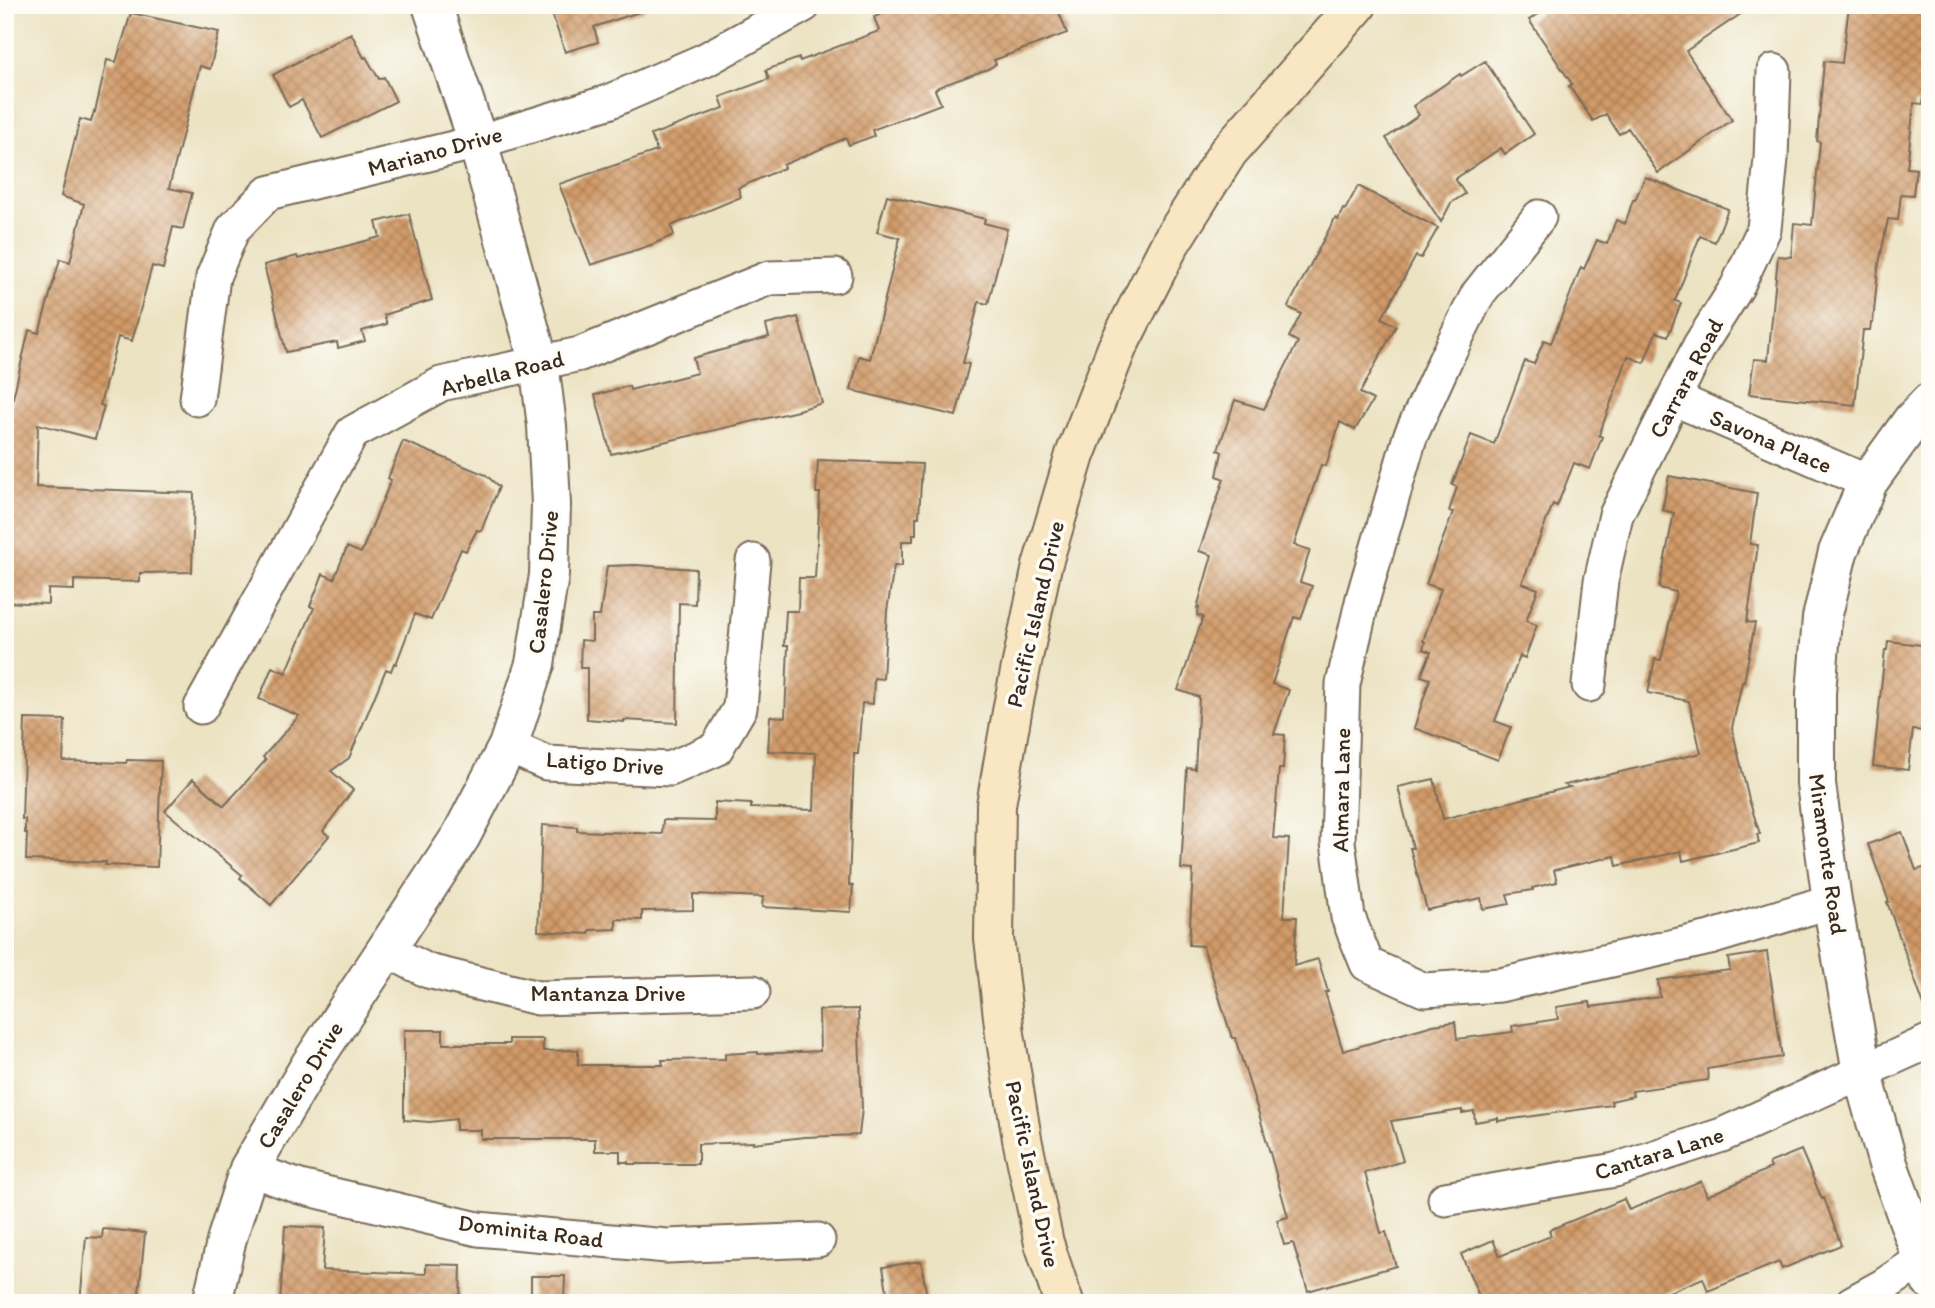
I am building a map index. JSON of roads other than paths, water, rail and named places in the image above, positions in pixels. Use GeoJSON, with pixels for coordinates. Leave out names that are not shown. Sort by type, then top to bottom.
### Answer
{"type":"FeatureCollection","features":[{"type":"Feature","properties":{"kind":"main road","name":"Pacific Island Drive"},"geometry":{"type":"LineString","coordinates":[[1064,1303],[1044,1243],[1022,1139],[1005,1034],[994,938],[996,805],[1042,566],[1075,455],[1112,360],[1171,242],[1228,152],[1357,5]]}},
{"type":"Feature","properties":{"kind":"street","name":"Casalero Drive"},"geometry":{"type":"LineString","coordinates":[[212,1303],[227,1238],[250,1169],[311,1063],[461,836],[508,746],[535,664],[549,575],[551,504],[547,426],[539,363],[478,142],[432,5]]}},
{"type":"Feature","properties":{"kind":"street","name":"Mariano Drive"},"geometry":{"type":"LineString","coordinates":[[197,399],[213,277],[233,229],[268,193],[478,142],[608,102],[705,60],[804,5]]}},
{"type":"Feature","properties":{"kind":"street","name":"Carrara Road"},"geometry":{"type":"LineString","coordinates":[[1589,685],[1601,581],[1616,515],[1700,345],[1737,287],[1764,229],[1771,159],[1774,71]]}},
{"type":"Feature","properties":{"kind":"street","name":"Almara Lane"},"geometry":{"type":"LineString","coordinates":[[1539,217],[1478,294],[1410,438],[1363,598],[1343,684],[1338,842],[1348,917],[1367,964],[1424,990],[1500,985],[1710,938],[1832,901]]}},
{"type":"Feature","properties":{"kind":"street","name":"Arbella Road"},"geometry":{"type":"LineString","coordinates":[[201,707],[352,433],[441,384],[580,354],[769,278],[835,276]]}},
{"type":"Feature","properties":{"kind":"street","name":"Savona Place"},"geometry":{"type":"LineString","coordinates":[[1675,399],[1868,482]]}},
{"type":"Feature","properties":{"kind":"street","name":"Miramonte Road"},"geometry":{"type":"LineString","coordinates":[[1927,1264],[1888,1164],[1862,1072],[1832,901],[1816,784],[1816,693],[1822,618],[1838,552],[1868,482],[1912,421],[1930,402]]}},
{"type":"Feature","properties":{"kind":"street","name":"Latigo Drive"},"geometry":{"type":"LineString","coordinates":[[508,746],[546,763],[670,769],[716,750],[740,708],[753,561]]}},
{"type":"Feature","properties":{"kind":"street","name":"Mantanza Drive"},"geometry":{"type":"LineString","coordinates":[[386,950],[428,971],[538,998],[753,992]]}},
{"type":"Feature","properties":{"kind":"street","name":"Cantara Lane"},"geometry":{"type":"LineString","coordinates":[[1445,1199],[1615,1170],[1721,1135],[1930,1041]]}},
{"type":"Feature","properties":{"kind":"street","name":"Dominita Road"},"geometry":{"type":"LineString","coordinates":[[250,1169],[300,1187],[478,1229],[667,1245],[818,1240]]}},
{"type":"Feature","properties":{"kind":"street"},"geometry":{"type":"LineString","coordinates":[[1852,1303],[1927,1264]]}}]}
